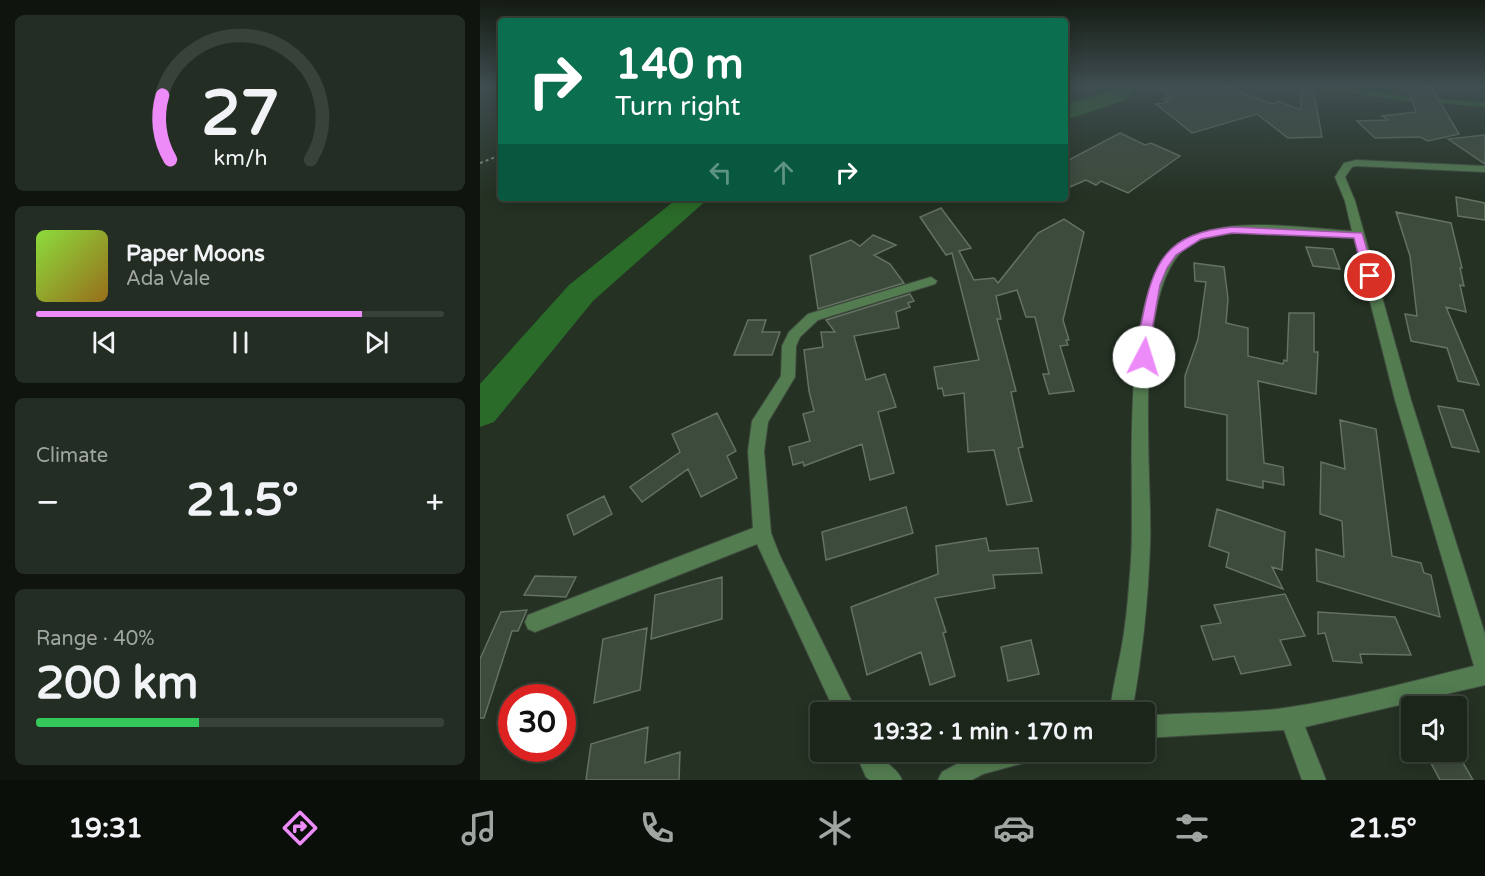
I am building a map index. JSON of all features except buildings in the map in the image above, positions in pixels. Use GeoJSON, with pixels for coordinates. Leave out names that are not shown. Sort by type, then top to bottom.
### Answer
{"type":"FeatureCollection","features":[{"type":"Feature","properties":{"kind":"street"},"geometry":{"type":"LineString","coordinates":[[1485,169],[1381,163],[1348,165],[1340,177],[1350,201],[1403,400],[1485,667]]}},
{"type":"Feature","properties":{"kind":"street"},"geometry":{"type":"LineString","coordinates":[[1123,702],[1137,608],[1142,513],[1145,336],[1154,285],[1161,267],[1172,253],[1184,244],[1213,232],[1265,231],[1358,235]]}},
{"type":"Feature","properties":{"kind":"street"},"geometry":{"type":"LineString","coordinates":[[841,702],[772,560],[762,533],[756,451],[760,421],[788,377],[789,346],[794,335],[813,317],[931,281]]}},
{"type":"Feature","properties":{"kind":"street"},"geometry":{"type":"LineString","coordinates":[[535,622],[762,533]]}},
{"type":"Feature","properties":{"kind":"street"},"geometry":{"type":"LineString","coordinates":[[1155,726],[1226,724],[1291,718],[1485,674]]}},
{"type":"Feature","properties":{"kind":"street"},"geometry":{"type":"LineString","coordinates":[[1291,718],[1314,780]]}},
{"type":"Feature","properties":{"kind":"street"},"geometry":{"type":"LineString","coordinates":[[871,762],[874,769],[890,780]]}},
{"type":"Feature","properties":{"kind":"street"},"geometry":{"type":"LineString","coordinates":[[950,780],[983,762]]}},
{"type":"Feature","properties":{"kind":"path"},"geometry":{"type":"LineString","coordinates":[[480,163],[498,156]]}},
{"type":"Feature","properties":{"kind":"waterway"},"geometry":{"type":"LineString","coordinates":[[480,411],[581,293],[691,201]]}},
{"type":"Feature","properties":{"kind":"route"},"geometry":{"type":"LineString","coordinates":[[1144,357],[1145,336],[1154,285],[1161,267],[1172,253],[1198,237],[1213,232],[1232,230],[1358,235],[1370,276]]}}]}
